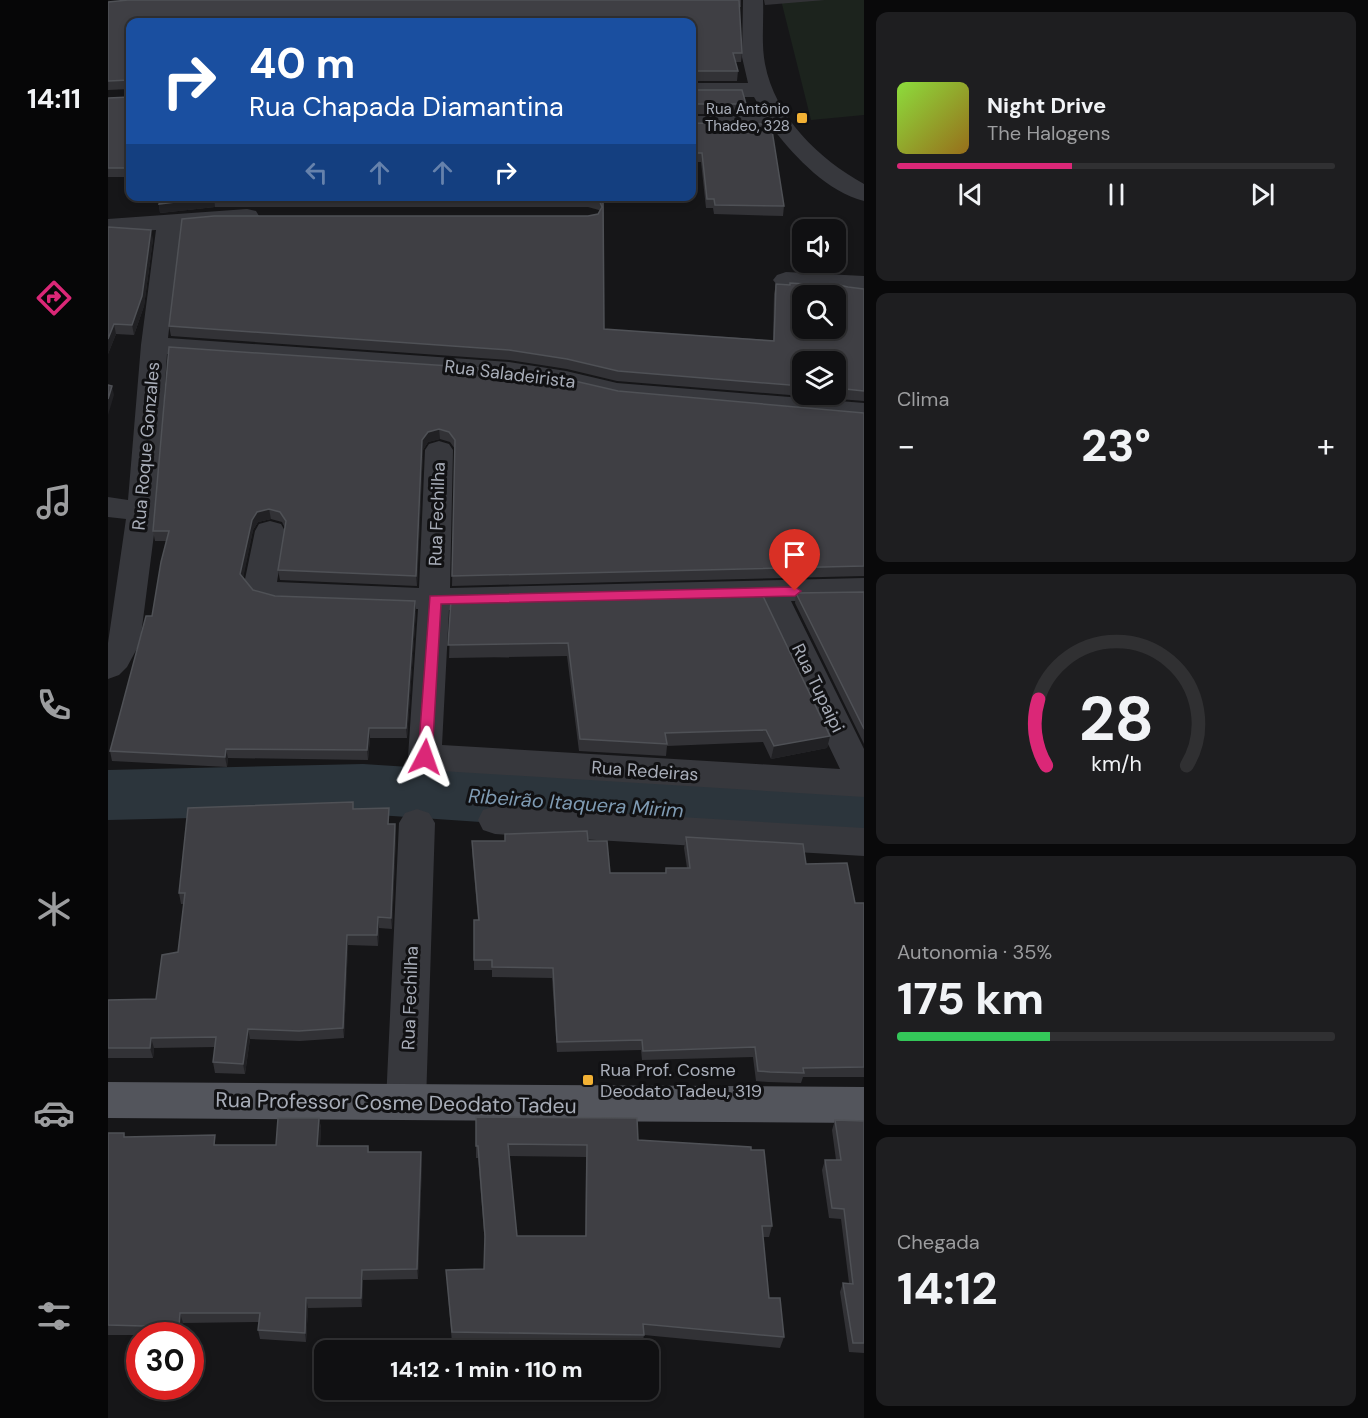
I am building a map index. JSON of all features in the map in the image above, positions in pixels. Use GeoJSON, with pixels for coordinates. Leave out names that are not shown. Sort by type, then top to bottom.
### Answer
{"type":"FeatureCollection","features":[{"type":"Feature","properties":{"kind":"main road","name":"Rua Professor Cosme Deodato Tadeu"},"geometry":{"type":"LineString","coordinates":[[108,1100],[864,1106]]}},
{"type":"Feature","properties":{"kind":"street"},"geometry":{"type":"LineString","coordinates":[[753,0],[754,64],[765,98],[781,123],[811,158],[843,183],[864,194]]}},
{"type":"Feature","properties":{"kind":"street"},"geometry":{"type":"LineString","coordinates":[[730,68],[732,90]]}},
{"type":"Feature","properties":{"kind":"street"},"geometry":{"type":"LineString","coordinates":[[696,90],[762,90]]}},
{"type":"Feature","properties":{"kind":"street"},"geometry":{"type":"LineString","coordinates":[[696,123],[781,123]]}},
{"type":"Feature","properties":{"kind":"street"},"geometry":{"type":"LineString","coordinates":[[108,226],[132,226],[215,216],[273,216]]}},
{"type":"Feature","properties":{"kind":"street","name":"Rua Roque Gonzales"},"geometry":{"type":"LineString","coordinates":[[108,667],[116,660],[124,643],[142,511],[154,345],[170,220]]}},
{"type":"Feature","properties":{"kind":"street"},"geometry":{"type":"LineString","coordinates":[[786,280],[864,284]]}},
{"type":"Feature","properties":{"kind":"street","name":"Rua Saladeirista"},"geometry":{"type":"LineString","coordinates":[[154,345],[509,370],[566,379],[617,391],[864,412]]}},
{"type":"Feature","properties":{"kind":"street","name":"Rua Fechilha"},"geometry":{"type":"LineString","coordinates":[[425,757],[439,450]]}},
{"type":"Feature","properties":{"kind":"street"},"geometry":{"type":"LineString","coordinates":[[108,507],[142,511]]}},
{"type":"Feature","properties":{"kind":"street"},"geometry":{"type":"LineString","coordinates":[[270,531],[258,578],[259,584],[267,591],[434,599],[864,589]]}},
{"type":"Feature","properties":{"kind":"street","name":"Rua Tupaipi"},"geometry":{"type":"LineString","coordinates":[[771,592],[864,784]]}},
{"type":"Feature","properties":{"kind":"street","name":"Rua Redeiras"},"geometry":{"type":"LineString","coordinates":[[425,757],[864,784]]}},
{"type":"Feature","properties":{"kind":"street"},"geometry":{"type":"LineString","coordinates":[[495,820],[864,842]]}},
{"type":"Feature","properties":{"kind":"street","name":"Rua Fechilha"},"geometry":{"type":"LineString","coordinates":[[406,1102],[417,823]]}},
{"type":"Feature","properties":{"kind":"shaded area"},"geometry":{"type":"Polygon","coordinates":[[[781,0],[864,0],[864,115],[811,120],[781,0]]]}},
{"type":"Feature","properties":{"kind":"building"},"geometry":{"type":"Polygon","coordinates":[[[128,0],[739,0],[742,53],[733,53],[738,71],[696,71],[696,18],[126,18],[126,80],[108,81],[108,2],[128,0]]]}},
{"type":"Feature","properties":{"kind":"building"},"geometry":{"type":"Polygon","coordinates":[[[696,90],[742,90],[746,104],[696,104],[696,90]]]}},
{"type":"Feature","properties":{"kind":"building"},"geometry":{"type":"Polygon","coordinates":[[[126,97],[126,168],[108,168],[108,98],[126,97]]]}},
{"type":"Feature","properties":{"kind":"building"},"geometry":{"type":"Polygon","coordinates":[[[696,123],[771,124],[784,206],[715,205],[714,199],[707,199],[702,153],[696,153],[696,123]]]}},
{"type":"Feature","properties":{"kind":"building"},"geometry":{"type":"Polygon","coordinates":[[[160,201],[183,201],[159,204],[160,201]]]}},
{"type":"Feature","properties":{"kind":"building"},"geometry":{"type":"Polygon","coordinates":[[[599,201],[603,201],[604,329],[774,341],[776,284],[790,285],[790,283],[824,285],[792,285],[792,339],[846,339],[846,287],[864,289],[864,391],[846,389],[846,351],[792,351],[792,385],[618,371],[567,359],[509,350],[169,326],[182,219],[214,216],[588,216],[598,214],[602,207],[599,201]]]}},
{"type":"Feature","properties":{"kind":"building"},"geometry":{"type":"Polygon","coordinates":[[[108,227],[151,230],[142,296],[132,325],[114,324],[108,339],[108,227]]]}},
{"type":"Feature","properties":{"kind":"building"},"geometry":{"type":"Polygon","coordinates":[[[169,347],[509,370],[566,379],[618,391],[864,413],[864,566],[452,576],[455,440],[449,432],[439,429],[428,432],[422,440],[416,576],[278,570],[286,521],[280,512],[269,509],[257,512],[252,520],[240,574],[253,590],[275,596],[415,601],[406,728],[369,728],[367,750],[226,749],[225,757],[110,751],[146,616],[152,616],[169,531],[153,531],[169,347]]]}},
{"type":"Feature","properties":{"kind":"building"},"geometry":{"type":"Polygon","coordinates":[[[108,385],[112,386],[108,399],[108,385]]]}},
{"type":"Feature","properties":{"kind":"building"},"geometry":{"type":"Polygon","coordinates":[[[761,592],[830,736],[774,746],[766,730],[665,733],[667,744],[580,739],[568,643],[448,645],[451,600],[761,592]]]}},
{"type":"Feature","properties":{"kind":"building"},"geometry":{"type":"Polygon","coordinates":[[[864,592],[864,729],[796,593],[864,592]]]}},
{"type":"Feature","properties":{"kind":"building"},"geometry":{"type":"Polygon","coordinates":[[[353,802],[353,809],[389,808],[388,824],[395,824],[391,918],[378,917],[377,935],[347,935],[343,1028],[299,1031],[248,1029],[243,1064],[213,1062],[216,1037],[151,1038],[150,1048],[108,1048],[108,1000],[156,999],[162,955],[178,952],[185,893],[179,893],[188,808],[353,802]]]}},
{"type":"Feature","properties":{"kind":"building"},"geometry":{"type":"Polygon","coordinates":[[[587,831],[588,841],[607,841],[610,873],[666,873],[666,868],[690,868],[686,837],[803,844],[806,864],[847,863],[855,903],[864,903],[864,1067],[803,1068],[804,1073],[770,1072],[758,1071],[755,1047],[643,1051],[642,1040],[557,1042],[553,968],[492,967],[492,960],[474,960],[474,920],[479,920],[472,841],[505,841],[505,834],[587,831]]]}},
{"type":"Feature","properties":{"kind":"building"},"geometry":{"type":"Polygon","coordinates":[[[476,1117],[637,1118],[638,1140],[751,1147],[751,1150],[764,1150],[772,1226],[762,1226],[769,1298],[780,1298],[784,1337],[643,1324],[644,1335],[452,1332],[446,1270],[484,1269],[485,1236],[478,1146],[476,1146],[476,1117]],[[508,1144],[517,1236],[586,1236],[587,1145],[508,1144]]]}},
{"type":"Feature","properties":{"kind":"building"},"geometry":{"type":"Polygon","coordinates":[[[278,1118],[319,1118],[317,1146],[368,1146],[368,1152],[421,1152],[417,1269],[362,1270],[361,1298],[306,1298],[305,1333],[258,1330],[260,1313],[180,1313],[179,1322],[126,1322],[126,1326],[108,1325],[108,1133],[124,1133],[124,1137],[215,1135],[214,1145],[276,1145],[278,1118]]]}},
{"type":"Feature","properties":{"kind":"building"},"geometry":{"type":"Polygon","coordinates":[[[835,1120],[864,1121],[864,1343],[853,1343],[843,1283],[853,1284],[844,1209],[832,1208],[825,1160],[841,1160],[835,1120]]]}},
{"type":"Feature","properties":{"kind":"waterway","name":"Ribeirão Itaquera Mirim"},"geometry":{"type":"LineString","coordinates":[[108,795],[363,789],[864,822]]}},
{"type":"Feature","properties":{"kind":"place","name":"Rua Antônio Thadeo, 328"},"geometry":{"type":"Point","coordinates":[802,118]}},
{"type":"Feature","properties":{"kind":"place","name":"Rua Prof. Cosme Deodato Tadeu, 319"},"geometry":{"type":"Point","coordinates":[588,1080]}},
{"type":"Feature","properties":{"kind":"route"},"geometry":{"type":"LineString","coordinates":[[425,757],[434,599],[795,591]]}}]}
